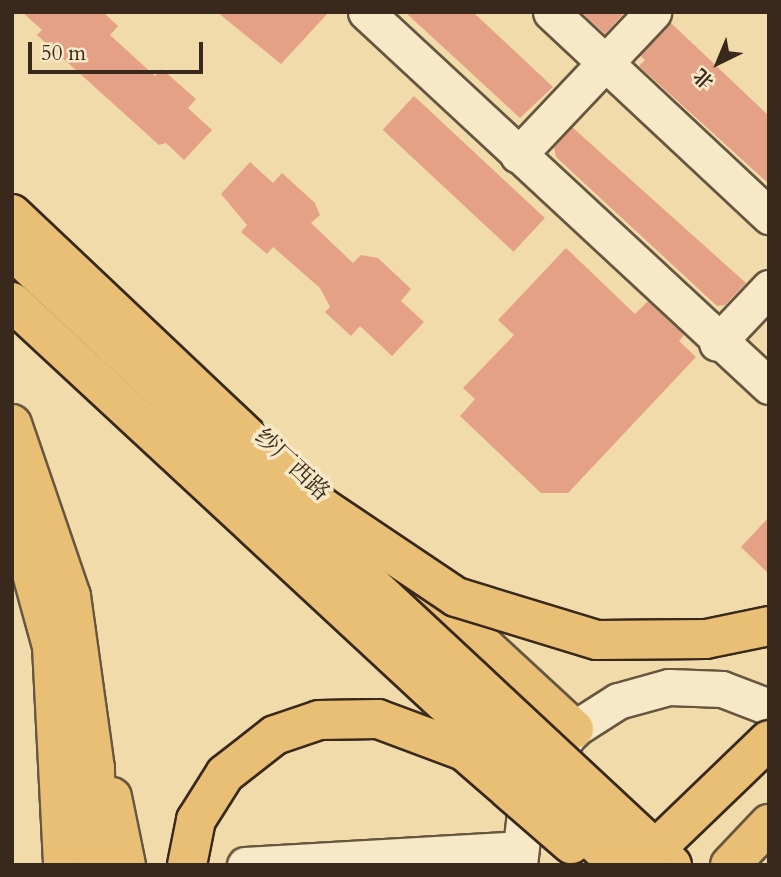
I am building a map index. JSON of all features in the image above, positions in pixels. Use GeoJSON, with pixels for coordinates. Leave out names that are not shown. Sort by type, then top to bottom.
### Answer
{"type":"FeatureCollection","features":[{"type":"Feature","properties":{"kind":"main road","name":"纱厂西路"},"geometry":{"type":"LineString","coordinates":[[12,200],[574,729]]}},
{"type":"Feature","properties":{"kind":"main road"},"geometry":{"type":"LineString","coordinates":[[12,214],[322,507],[456,597],[597,640],[706,639],[769,625]]}},
{"type":"Feature","properties":{"kind":"main road"},"geometry":{"type":"LineString","coordinates":[[12,250],[670,865],[769,760]]}},
{"type":"Feature","properties":{"kind":"main road"},"geometry":{"type":"LineString","coordinates":[[12,302],[619,865]]}},
{"type":"Feature","properties":{"kind":"main road"},"geometry":{"type":"LineString","coordinates":[[12,424],[71,596],[126,865]]}},
{"type":"Feature","properties":{"kind":"main road"},"geometry":{"type":"LineString","coordinates":[[12,501],[52,646],[63,865]]}},
{"type":"Feature","properties":{"kind":"main road"},"geometry":{"type":"LineString","coordinates":[[374,586],[700,865]]}},
{"type":"Feature","properties":{"kind":"main road"},"geometry":{"type":"LineString","coordinates":[[71,596],[95,768],[96,865]]}},
{"type":"Feature","properties":{"kind":"main road"},"geometry":{"type":"LineString","coordinates":[[187,865],[196,820],[225,774],[275,735],[319,720],[378,719],[454,746],[584,854]]}},
{"type":"Feature","properties":{"kind":"main road"},"geometry":{"type":"LineString","coordinates":[[639,865],[769,740]]}},
{"type":"Feature","properties":{"kind":"main road"},"geometry":{"type":"LineString","coordinates":[[730,865],[769,824]]}},
{"type":"Feature","properties":{"kind":"street"},"geometry":{"type":"LineString","coordinates":[[366,12],[717,343],[769,386]]}},
{"type":"Feature","properties":{"kind":"street"},"geometry":{"type":"LineString","coordinates":[[551,12],[769,216]]}},
{"type":"Feature","properties":{"kind":"street"},"geometry":{"type":"LineString","coordinates":[[518,155],[653,12]]}},
{"type":"Feature","properties":{"kind":"street"},"geometry":{"type":"LineString","coordinates":[[717,343],[769,288]]}},
{"type":"Feature","properties":{"kind":"street"},"geometry":{"type":"LineString","coordinates":[[245,865],[519,857],[526,804],[545,764],[574,729],[618,701],[669,687],[722,689],[769,707]]}},
{"type":"Feature","properties":{"kind":"building"},"geometry":{"type":"Polygon","coordinates":[[[22,12],[103,12],[118,26],[110,35],[155,76],[162,69],[196,99],[188,108],[212,130],[184,160],[166,143],[159,145],[37,35],[42,30],[22,12]]]}},
{"type":"Feature","properties":{"kind":"building"},"geometry":{"type":"Polygon","coordinates":[[[217,12],[329,12],[281,64],[217,12]]]}},
{"type":"Feature","properties":{"kind":"building"},"geometry":{"type":"Polygon","coordinates":[[[405,12],[473,12],[553,87],[520,118],[405,12]]]}},
{"type":"Feature","properties":{"kind":"building"},"geometry":{"type":"Polygon","coordinates":[[[581,12],[625,12],[605,34],[581,12]]]}},
{"type":"Feature","properties":{"kind":"building"},"geometry":{"type":"Polygon","coordinates":[[[670,22],[769,116],[769,184],[639,66],[645,60],[640,55],[670,22]]]}},
{"type":"Feature","properties":{"kind":"building"},"geometry":{"type":"Polygon","coordinates":[[[414,96],[545,218],[514,252],[383,130],[414,96]]]}},
{"type":"Feature","properties":{"kind":"building"},"geometry":{"type":"Polygon","coordinates":[[[572,127],[746,283],[725,305],[717,306],[556,157],[554,147],[572,127]]]}},
{"type":"Feature","properties":{"kind":"building"},"geometry":{"type":"Polygon","coordinates":[[[250,162],[273,183],[282,173],[315,203],[320,215],[311,223],[353,263],[361,255],[378,258],[411,289],[401,301],[424,322],[392,356],[360,326],[351,336],[325,312],[330,307],[320,288],[273,247],[267,254],[241,232],[247,225],[221,194],[250,162]]]}},
{"type":"Feature","properties":{"kind":"building"},"geometry":{"type":"Polygon","coordinates":[[[566,248],[635,314],[648,301],[684,335],[679,341],[696,357],[568,493],[541,493],[460,416],[475,399],[463,388],[514,335],[498,320],[566,248]]]}},
{"type":"Feature","properties":{"kind":"building"},"geometry":{"type":"Polygon","coordinates":[[[769,517],[769,574],[741,547],[769,517]]]}}]}
